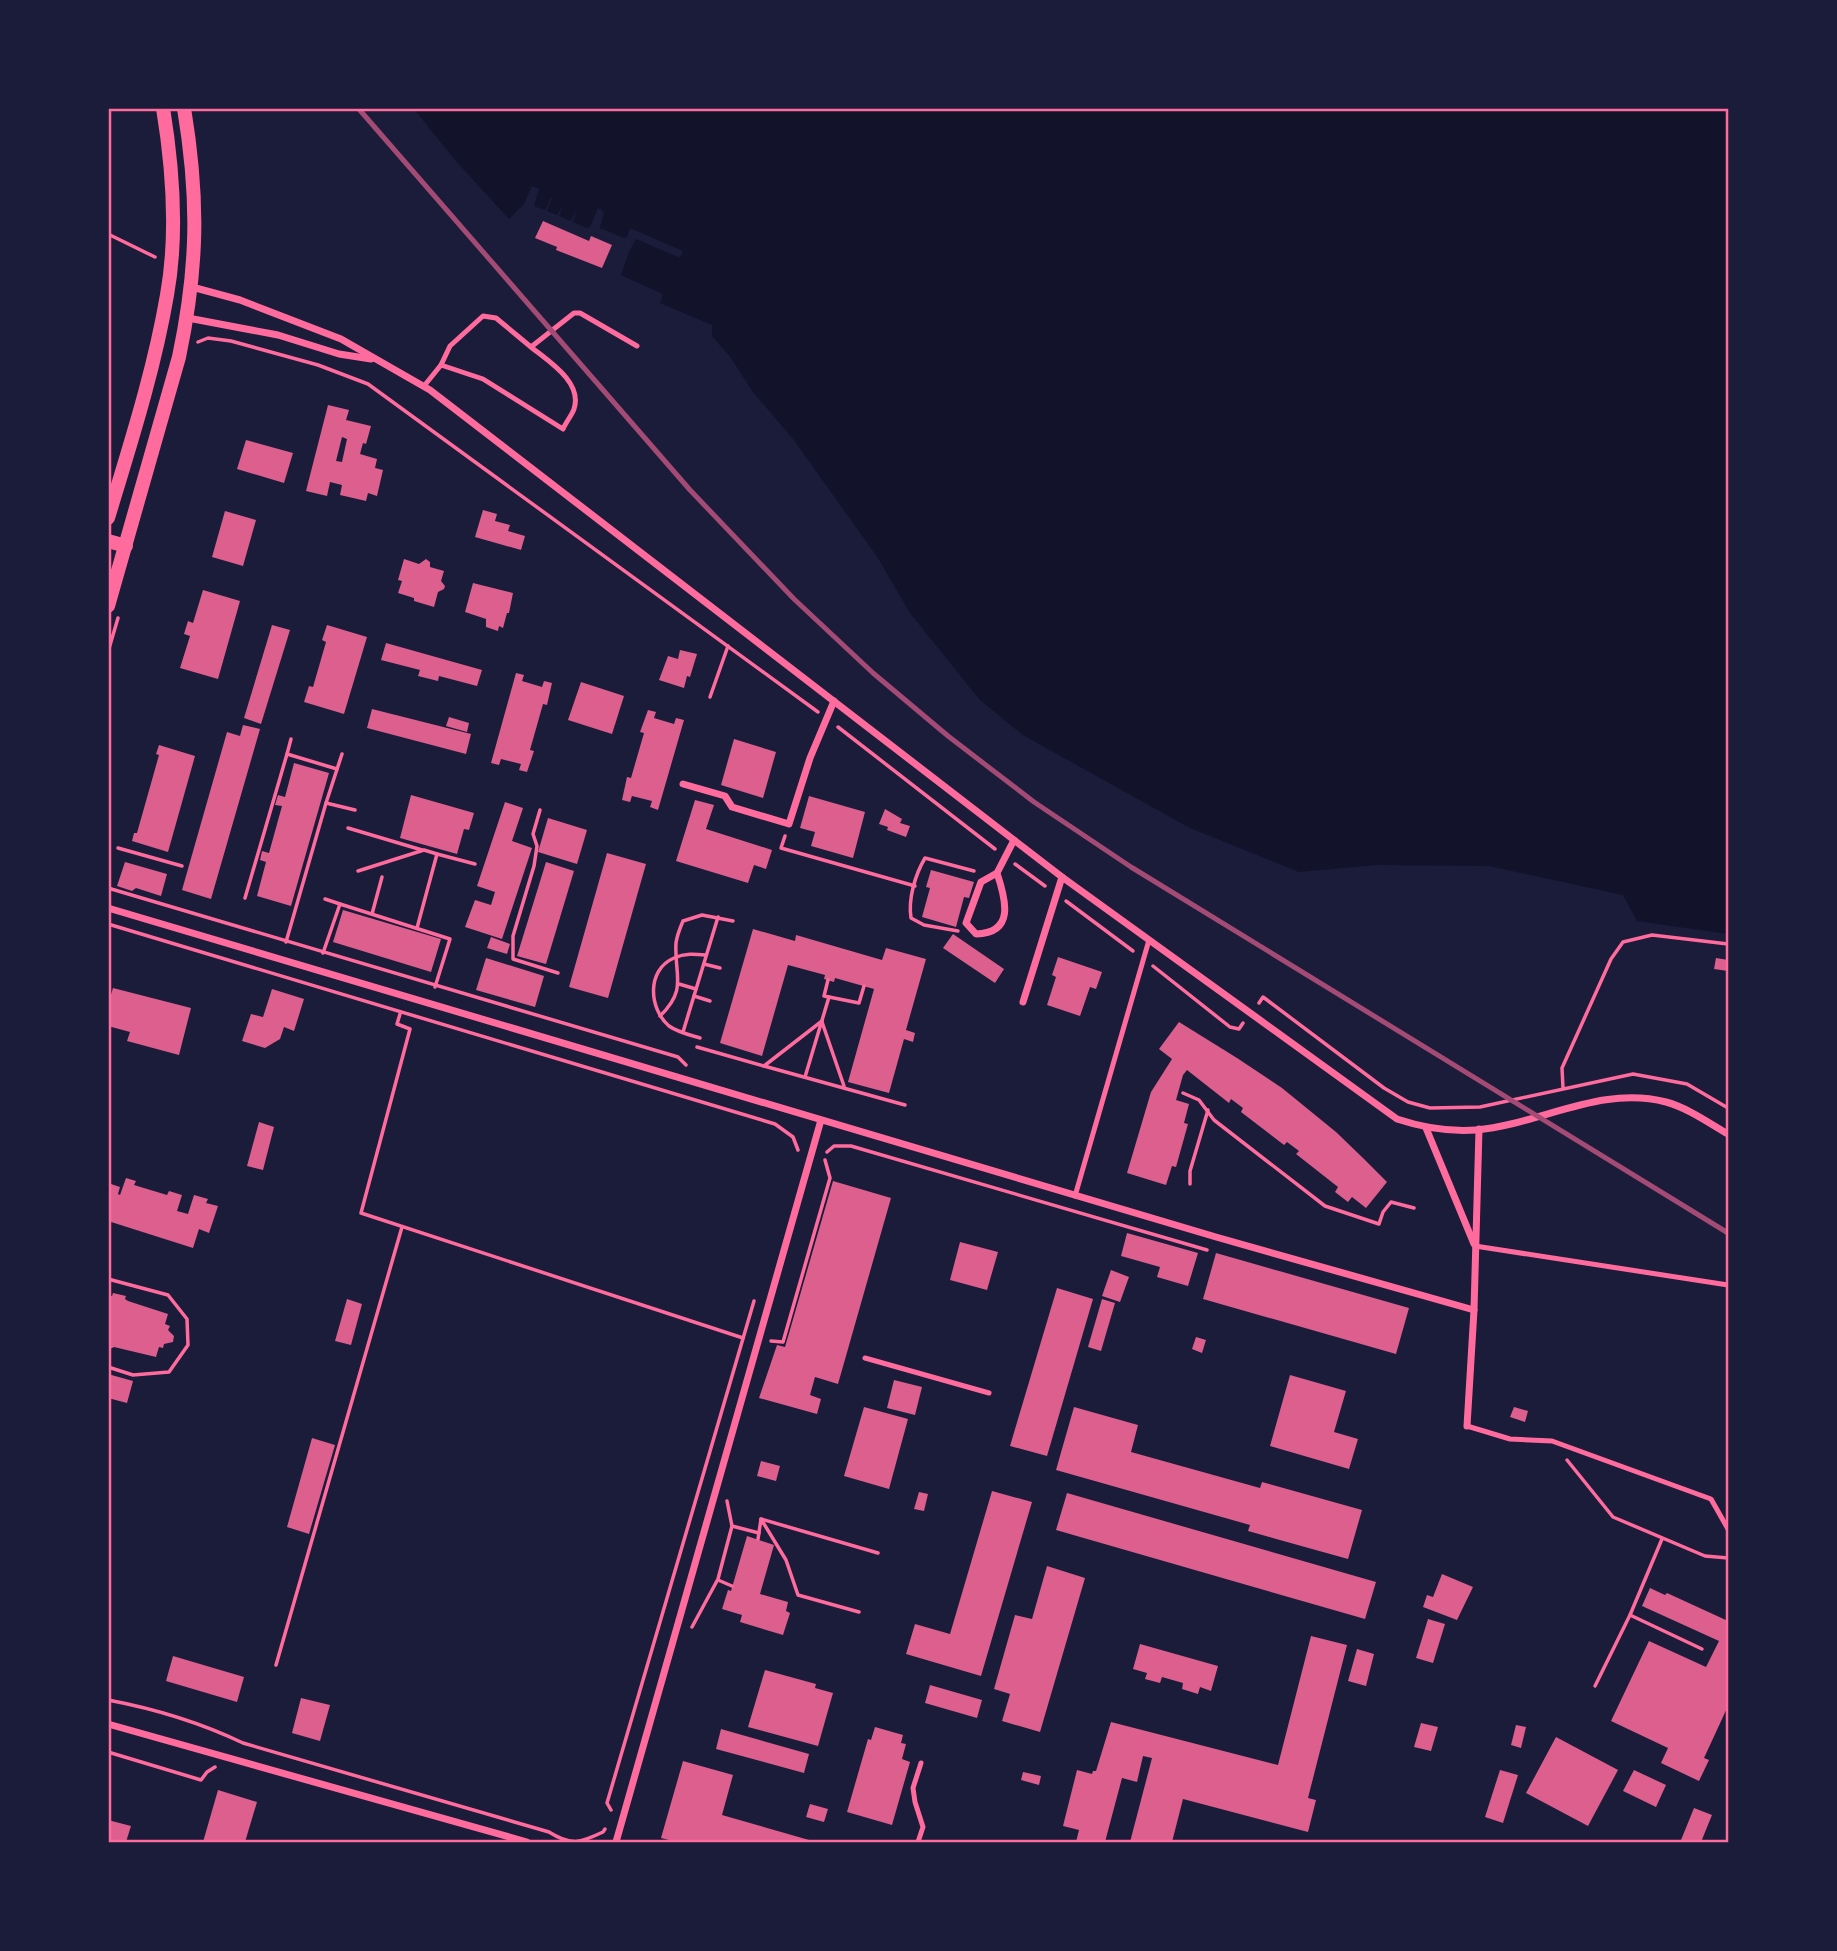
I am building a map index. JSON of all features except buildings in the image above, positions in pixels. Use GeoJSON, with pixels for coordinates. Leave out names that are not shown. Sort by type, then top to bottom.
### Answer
{"type":"FeatureCollection","features":[{"type":"Feature","properties":{"kind":"main road"},"geometry":{"type":"LineString","coordinates":[[108,518],[156,351],[168,293],[173,214],[169,143],[163,108]]}},
{"type":"Feature","properties":{"kind":"main road"},"geometry":{"type":"LineString","coordinates":[[108,606],[188,318],[196,226],[194,174],[184,108]]}},
{"type":"Feature","properties":{"kind":"main road"},"geometry":{"type":"LineString","coordinates":[[168,293],[192,287]]}},
{"type":"Feature","properties":{"kind":"main road"},"geometry":{"type":"LineString","coordinates":[[168,293],[188,318]]}},
{"type":"Feature","properties":{"kind":"main road"},"geometry":{"type":"LineString","coordinates":[[108,541],[125,546]]}},
{"type":"Feature","properties":{"kind":"street"},"geometry":{"type":"LineString","coordinates":[[192,287],[240,300],[341,339],[424,386],[1062,877],[1397,1119],[1426,1128],[1479,1129],[1619,1097],[1668,1103],[1690,1112],[1728,1134]]}},
{"type":"Feature","properties":{"kind":"street"},"geometry":{"type":"LineString","coordinates":[[188,318],[278,335],[339,354],[379,360]]}},
{"type":"Feature","properties":{"kind":"street"},"geometry":{"type":"LineString","coordinates":[[684,784],[725,796],[732,807],[789,824],[810,758],[834,701]]}},
{"type":"Feature","properties":{"kind":"street"},"geometry":{"type":"LineString","coordinates":[[997,873],[1005,908],[1001,925],[990,933],[976,934],[966,923],[981,882],[997,873],[1014,840]]}},
{"type":"Feature","properties":{"kind":"street"},"geometry":{"type":"LineString","coordinates":[[1023,1002],[1062,877]]}},
{"type":"Feature","properties":{"kind":"street"},"geometry":{"type":"LineString","coordinates":[[108,908],[1075,1196],[1474,1310]]}},
{"type":"Feature","properties":{"kind":"street"},"geometry":{"type":"LineString","coordinates":[[616,1843],[821,1120]]}},
{"type":"Feature","properties":{"kind":"street"},"geometry":{"type":"LineString","coordinates":[[1426,1128],[1475,1246]]}},
{"type":"Feature","properties":{"kind":"street"},"geometry":{"type":"LineString","coordinates":[[1467,1426],[1474,1310],[1479,1129]]}},
{"type":"Feature","properties":{"kind":"street"},"geometry":{"type":"LineString","coordinates":[[108,1724],[527,1843]]}},
{"type":"Feature","properties":{"kind":"lane"},"geometry":{"type":"LineString","coordinates":[[531,347],[573,313],[580,313],[637,346]]}},
{"type":"Feature","properties":{"kind":"lane"},"geometry":{"type":"LineString","coordinates":[[424,386],[441,365],[450,346],[483,316],[496,318],[560,371],[574,391],[574,410],[563,429],[483,379],[441,365]]}},
{"type":"Feature","properties":{"kind":"lane"},"geometry":{"type":"LineString","coordinates":[[1075,1196],[1149,939]]}},
{"type":"Feature","properties":{"kind":"lane"},"geometry":{"type":"LineString","coordinates":[[1475,1246],[1728,1286]]}},
{"type":"Feature","properties":{"kind":"lane"},"geometry":{"type":"LineString","coordinates":[[865,1358],[989,1393]]}},
{"type":"Feature","properties":{"kind":"lane"},"geometry":{"type":"LineString","coordinates":[[1467,1426],[1510,1438],[1552,1441],[1711,1499],[1728,1529]]}},
{"type":"Feature","properties":{"kind":"lane"},"geometry":{"type":"LineString","coordinates":[[918,1843],[923,1826],[913,1788],[921,1763]]}},
{"type":"Feature","properties":{"kind":"path"},"geometry":{"type":"LineString","coordinates":[[108,234],[157,258]]}},
{"type":"Feature","properties":{"kind":"path"},"geometry":{"type":"LineString","coordinates":[[195,352],[197,342],[208,338],[231,341],[318,365],[368,384],[827,719],[1230,1027],[1239,1029],[1263,997],[1384,1088],[1408,1102],[1430,1108],[1480,1107]]}},
{"type":"Feature","properties":{"kind":"path"},"geometry":{"type":"LineString","coordinates":[[710,697],[728,646]]}},
{"type":"Feature","properties":{"kind":"path"},"geometry":{"type":"LineString","coordinates":[[245,898],[291,739]]}},
{"type":"Feature","properties":{"kind":"path"},"geometry":{"type":"LineString","coordinates":[[287,754],[337,769]]}},
{"type":"Feature","properties":{"kind":"path"},"geometry":{"type":"LineString","coordinates":[[286,942],[341,754]]}},
{"type":"Feature","properties":{"kind":"path"},"geometry":{"type":"LineString","coordinates":[[326,803],[355,810]]}},
{"type":"Feature","properties":{"kind":"path"},"geometry":{"type":"LineString","coordinates":[[540,810],[533,834],[537,846],[534,866],[513,936],[513,959],[558,973]]}},
{"type":"Feature","properties":{"kind":"path"},"geometry":{"type":"LineString","coordinates":[[789,824],[781,848],[915,886]]}},
{"type":"Feature","properties":{"kind":"path"},"geometry":{"type":"LineString","coordinates":[[348,828],[475,864]]}},
{"type":"Feature","properties":{"kind":"path"},"geometry":{"type":"LineString","coordinates":[[118,848],[182,866]]}},
{"type":"Feature","properties":{"kind":"path"},"geometry":{"type":"LineString","coordinates":[[358,871],[424,850]]}},
{"type":"Feature","properties":{"kind":"path"},"geometry":{"type":"LineString","coordinates":[[417,928],[437,854]]}},
{"type":"Feature","properties":{"kind":"path"},"geometry":{"type":"LineString","coordinates":[[966,923],[961,931],[924,925],[911,919],[909,908],[925,858],[971,870],[997,873]]}},
{"type":"Feature","properties":{"kind":"path"},"geometry":{"type":"LineString","coordinates":[[372,914],[382,877]]}},
{"type":"Feature","properties":{"kind":"path"},"geometry":{"type":"LineString","coordinates":[[108,888],[678,1057],[690,1069]]}},
{"type":"Feature","properties":{"kind":"path"},"geometry":{"type":"LineString","coordinates":[[325,899],[450,939],[435,987]]}},
{"type":"Feature","properties":{"kind":"path"},"geometry":{"type":"LineString","coordinates":[[323,953],[340,904]]}},
{"type":"Feature","properties":{"kind":"path"},"geometry":{"type":"LineString","coordinates":[[660,1016],[670,1006],[679,984],[677,936],[683,921],[702,915],[733,921]]}},
{"type":"Feature","properties":{"kind":"path"},"geometry":{"type":"LineString","coordinates":[[683,1032],[718,917]]}},
{"type":"Feature","properties":{"kind":"path"},"geometry":{"type":"LineString","coordinates":[[108,924],[775,1124],[793,1137],[799,1158]]}},
{"type":"Feature","properties":{"kind":"path"},"geometry":{"type":"LineString","coordinates":[[1563,1089],[1562,1068],[1611,959],[1623,942],[1652,935],[1728,944]]}},
{"type":"Feature","properties":{"kind":"path"},"geometry":{"type":"LineString","coordinates":[[699,1038],[671,1028],[660,1016],[653,992],[654,981],[671,959],[689,954],[706,955]]}},
{"type":"Feature","properties":{"kind":"path"},"geometry":{"type":"LineString","coordinates":[[704,964],[720,968]]}},
{"type":"Feature","properties":{"kind":"path"},"geometry":{"type":"LineString","coordinates":[[828,980],[824,996],[859,1003],[864,986]]}},
{"type":"Feature","properties":{"kind":"path"},"geometry":{"type":"LineString","coordinates":[[679,984],[696,989]]}},
{"type":"Feature","properties":{"kind":"path"},"geometry":{"type":"LineString","coordinates":[[694,996],[710,1001]]}},
{"type":"Feature","properties":{"kind":"path"},"geometry":{"type":"LineString","coordinates":[[805,1077],[829,997]]}},
{"type":"Feature","properties":{"kind":"path"},"geometry":{"type":"LineString","coordinates":[[400,1013],[397,1024],[410,1029],[360,1213],[743,1338]]}},
{"type":"Feature","properties":{"kind":"path"},"geometry":{"type":"LineString","coordinates":[[764,1066],[822,1021]]}},
{"type":"Feature","properties":{"kind":"path"},"geometry":{"type":"LineString","coordinates":[[822,1021],[844,1086]]}},
{"type":"Feature","properties":{"kind":"path"},"geometry":{"type":"LineString","coordinates":[[697,1047],[905,1105]]}},
{"type":"Feature","properties":{"kind":"path"},"geometry":{"type":"LineString","coordinates":[[1183,1093],[1199,1100],[1214,1120],[1325,1206],[1379,1224],[1383,1212],[1391,1202],[1414,1208]]}},
{"type":"Feature","properties":{"kind":"path"},"geometry":{"type":"LineString","coordinates":[[1190,1184],[1190,1171],[1208,1110]]}},
{"type":"Feature","properties":{"kind":"path"},"geometry":{"type":"LineString","coordinates":[[768,1352],[771,1340],[782,1342],[830,1178],[825,1157],[828,1150],[834,1146],[850,1146],[1211,1251]]}},
{"type":"Feature","properties":{"kind":"path"},"geometry":{"type":"LineString","coordinates":[[276,1665],[402,1227]]}},
{"type":"Feature","properties":{"kind":"path"},"geometry":{"type":"LineString","coordinates":[[108,1279],[168,1295],[187,1319],[188,1345],[169,1372],[133,1375],[108,1367]]}},
{"type":"Feature","properties":{"kind":"path"},"geometry":{"type":"LineString","coordinates":[[613,1814],[607,1803],[755,1299]]}},
{"type":"Feature","properties":{"kind":"path"},"geometry":{"type":"LineString","coordinates":[[1552,1441],[1613,1517],[1705,1556],[1728,1559]]}},
{"type":"Feature","properties":{"kind":"path"},"geometry":{"type":"LineString","coordinates":[[691,1628],[718,1579],[732,1526],[727,1502],[729,1494]]}},
{"type":"Feature","properties":{"kind":"path"},"geometry":{"type":"LineString","coordinates":[[758,1539],[761,1519]]}},
{"type":"Feature","properties":{"kind":"path"},"geometry":{"type":"LineString","coordinates":[[761,1519],[878,1553]]}},
{"type":"Feature","properties":{"kind":"path"},"geometry":{"type":"LineString","coordinates":[[761,1519],[786,1560],[798,1595],[859,1612]]}},
{"type":"Feature","properties":{"kind":"path"},"geometry":{"type":"LineString","coordinates":[[732,1526],[759,1533]]}},
{"type":"Feature","properties":{"kind":"path"},"geometry":{"type":"LineString","coordinates":[[1595,1686],[1630,1615],[1662,1539]]}},
{"type":"Feature","properties":{"kind":"path"},"geometry":{"type":"LineString","coordinates":[[718,1579],[732,1586]]}},
{"type":"Feature","properties":{"kind":"path"},"geometry":{"type":"LineString","coordinates":[[1630,1615],[1702,1649]]}},
{"type":"Feature","properties":{"kind":"path"},"geometry":{"type":"LineString","coordinates":[[108,1700],[204,1724],[243,1743],[549,1832],[564,1841],[581,1843],[603,1832],[608,1823]]}},
{"type":"Feature","properties":{"kind":"path"},"geometry":{"type":"LineString","coordinates":[[108,1752],[201,1780],[213,1766],[225,1770]]}},
{"type":"Feature","properties":{"kind":"shaded area"},"geometry":{"type":"Polygon","coordinates":[[[414,109],[1728,109],[1728,934],[1637,921],[1623,895],[1489,866],[1376,865],[1299,872],[1190,828],[1023,735],[980,700],[910,613],[878,558],[793,439],[753,392],[731,358],[712,336],[712,325],[660,303],[663,294],[621,275],[630,249],[524,204],[509,219],[455,160],[414,109]]]}},
{"type":"Feature","properties":{"kind":"pier"},"geometry":{"type":"Polygon","coordinates":[[[532,186],[539,189],[534,206],[545,210],[551,197],[547,211],[557,215],[564,204],[559,216],[571,221],[577,209],[573,222],[587,228],[590,227],[598,208],[604,212],[600,228],[624,238],[630,228],[683,251],[680,258],[636,239],[630,250],[593,233],[591,236],[522,208],[532,186]]]}},
{"type":"Feature","properties":{"kind":"railway"},"geometry":{"type":"LineString","coordinates":[[358,108],[690,490],[794,599],[873,673],[948,736],[1034,802],[1131,867],[1728,1233]]}}]}
